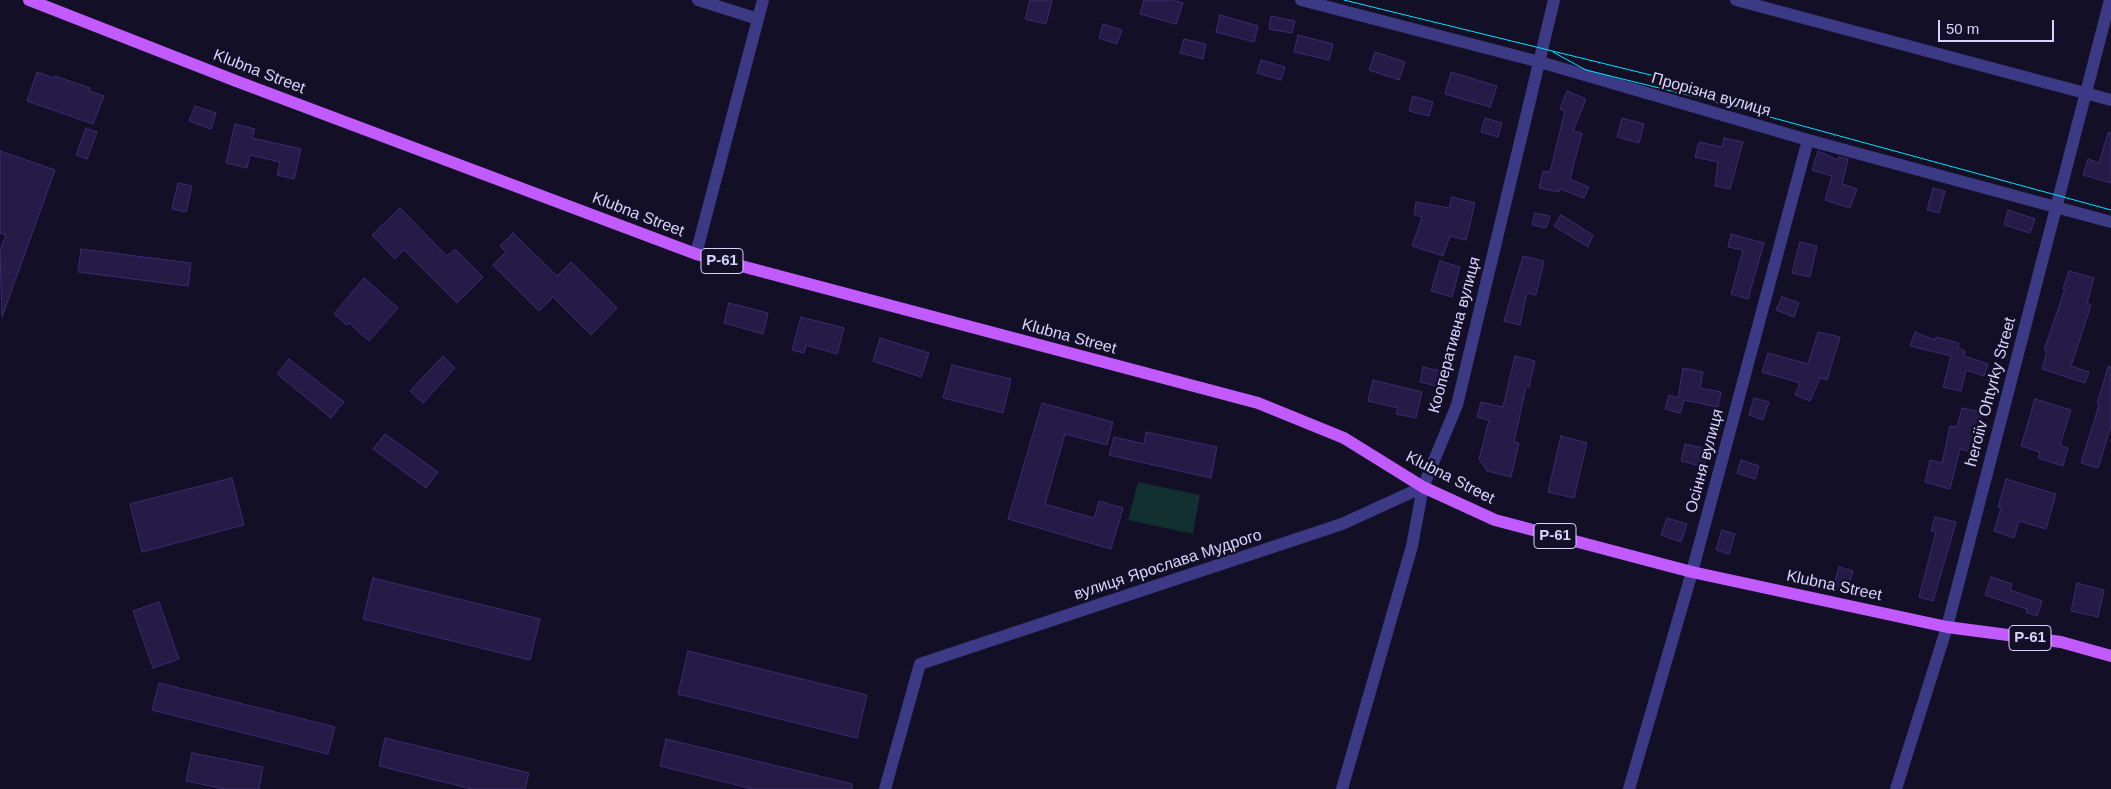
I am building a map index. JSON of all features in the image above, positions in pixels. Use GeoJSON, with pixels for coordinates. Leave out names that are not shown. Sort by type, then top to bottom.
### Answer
{"type":"FeatureCollection","features":[{"type":"Feature","properties":{"kind":"main road","name":"Klubna Street"},"geometry":{"type":"LineString","coordinates":[[29,0],[236,81],[696,254],[1258,404],[1344,438],[1423,487],[1495,520],[1692,572],[1947,627],[2061,642],[2111,656]]}},
{"type":"Feature","properties":{"kind":"street"},"geometry":{"type":"LineString","coordinates":[[698,0],[758,20]]}},
{"type":"Feature","properties":{"kind":"street"},"geometry":{"type":"LineString","coordinates":[[696,254],[763,0]]}},
{"type":"Feature","properties":{"kind":"street","name":"Прорізна вулиця"},"geometry":{"type":"LineString","coordinates":[[1301,0],[1540,62],[1808,140],[2111,222]]}},
{"type":"Feature","properties":{"kind":"street","name":"Кооперативна вулиця"},"geometry":{"type":"LineString","coordinates":[[1342,789],[1401,589],[1412,546],[1423,487],[1457,405],[1554,0]]}},
{"type":"Feature","properties":{"kind":"street"},"geometry":{"type":"LineString","coordinates":[[1736,0],[2111,100]]}},
{"type":"Feature","properties":{"kind":"street","name":"heroiiv Ohtyrky Street"},"geometry":{"type":"LineString","coordinates":[[1896,789],[1947,627],[2110,0]]}},
{"type":"Feature","properties":{"kind":"street","name":"Осіння вулиця"},"geometry":{"type":"LineString","coordinates":[[1629,789],[1692,572],[1808,140]]}},
{"type":"Feature","properties":{"kind":"street","name":"вулиця Ярослава Мудрого"},"geometry":{"type":"LineString","coordinates":[[885,789],[920,664],[1342,524],[1423,487]]}},
{"type":"Feature","properties":{"kind":"green space"},"geometry":{"type":"Polygon","coordinates":[[[1138,482],[1200,495],[1193,534],[1128,520],[1138,482]]]}},
{"type":"Feature","properties":{"kind":"building"},"geometry":{"type":"Polygon","coordinates":[[[1030,0],[1052,0],[1046,24],[1025,19],[1030,0]]]}},
{"type":"Feature","properties":{"kind":"building"},"geometry":{"type":"Polygon","coordinates":[[[1144,0],[1171,0],[1183,3],[1176,24],[1140,14],[1144,0]]]}},
{"type":"Feature","properties":{"kind":"building"},"geometry":{"type":"Polygon","coordinates":[[[1220,15],[1258,26],[1254,42],[1216,32],[1220,15]]]}},
{"type":"Feature","properties":{"kind":"building"},"geometry":{"type":"Polygon","coordinates":[[[1271,16],[1295,21],[1292,33],[1269,29],[1271,16]]]}},
{"type":"Feature","properties":{"kind":"building"},"geometry":{"type":"Polygon","coordinates":[[[1103,24],[1122,30],[1117,44],[1099,38],[1103,24]]]}},
{"type":"Feature","properties":{"kind":"building"},"geometry":{"type":"Polygon","coordinates":[[[1298,35],[1333,44],[1329,60],[1294,52],[1298,35]]]}},
{"type":"Feature","properties":{"kind":"building"},"geometry":{"type":"Polygon","coordinates":[[[1184,39],[1206,44],[1203,59],[1180,53],[1184,39]]]}},
{"type":"Feature","properties":{"kind":"building"},"geometry":{"type":"Polygon","coordinates":[[[1375,52],[1405,62],[1399,80],[1369,70],[1375,52]]]}},
{"type":"Feature","properties":{"kind":"building"},"geometry":{"type":"Polygon","coordinates":[[[1261,60],[1285,67],[1281,80],[1257,73],[1261,60]]]}},
{"type":"Feature","properties":{"kind":"building"},"geometry":{"type":"Polygon","coordinates":[[[37,72],[90,88],[89,91],[104,96],[93,124],[27,101],[37,72]]]}},
{"type":"Feature","properties":{"kind":"building"},"geometry":{"type":"Polygon","coordinates":[[[1451,72],[1497,86],[1490,107],[1445,94],[1451,72]]]}},
{"type":"Feature","properties":{"kind":"building"},"geometry":{"type":"Polygon","coordinates":[[[1567,91],[1586,99],[1573,131],[1582,133],[1570,179],[1589,187],[1584,198],[1560,189],[1559,192],[1539,188],[1543,171],[1550,172],[1565,111],[1560,109],[1567,91]]]}},
{"type":"Feature","properties":{"kind":"building"},"geometry":{"type":"Polygon","coordinates":[[[1413,96],[1433,102],[1429,116],[1409,111],[1413,96]]]}},
{"type":"Feature","properties":{"kind":"building"},"geometry":{"type":"Polygon","coordinates":[[[195,106],[216,113],[211,129],[189,121],[195,106]]]}},
{"type":"Feature","properties":{"kind":"building"},"geometry":{"type":"Polygon","coordinates":[[[1485,118],[1502,123],[1498,137],[1481,132],[1485,118]]]}},
{"type":"Feature","properties":{"kind":"building"},"geometry":{"type":"Polygon","coordinates":[[[1622,118],[1644,124],[1639,143],[1617,137],[1622,118]]]}},
{"type":"Feature","properties":{"kind":"building"},"geometry":{"type":"Polygon","coordinates":[[[235,124],[255,129],[252,138],[301,149],[294,179],[277,175],[280,162],[250,155],[247,168],[226,163],[235,124]]]}},
{"type":"Feature","properties":{"kind":"building"},"geometry":{"type":"Polygon","coordinates":[[[86,128],[97,132],[87,159],[76,155],[86,128]]]}},
{"type":"Feature","properties":{"kind":"building"},"geometry":{"type":"Polygon","coordinates":[[[2108,133],[2111,133],[2111,183],[2083,175],[2088,159],[2099,163],[2108,133]]]}},
{"type":"Feature","properties":{"kind":"building"},"geometry":{"type":"Polygon","coordinates":[[[1724,138],[1743,142],[1730,189],[1715,186],[1718,162],[1695,157],[1699,142],[1722,147],[1724,138]]]}},
{"type":"Feature","properties":{"kind":"building"},"geometry":{"type":"Polygon","coordinates":[[[0,151],[55,170],[2,317],[0,250],[6,235],[0,233],[0,151]]]}},
{"type":"Feature","properties":{"kind":"building"},"geometry":{"type":"Polygon","coordinates":[[[1818,151],[1838,160],[1839,157],[1848,159],[1842,184],[1857,189],[1850,208],[1825,200],[1832,176],[1812,170],[1818,151]]]}},
{"type":"Feature","properties":{"kind":"building"},"geometry":{"type":"Polygon","coordinates":[[[178,183],[192,186],[186,212],[172,209],[178,183]]]}},
{"type":"Feature","properties":{"kind":"building"},"geometry":{"type":"Polygon","coordinates":[[[1933,188],[1945,191],[1939,213],[1927,210],[1933,188]]]}},
{"type":"Feature","properties":{"kind":"building"},"geometry":{"type":"Polygon","coordinates":[[[1452,197],[1475,203],[1466,240],[1450,236],[1443,256],[1412,246],[1422,217],[1414,215],[1416,202],[1449,208],[1452,197]]]}},
{"type":"Feature","properties":{"kind":"building"},"geometry":{"type":"Polygon","coordinates":[[[400,208],[447,256],[455,249],[483,277],[457,303],[404,250],[395,259],[372,235],[400,208]]]}},
{"type":"Feature","properties":{"kind":"building"},"geometry":{"type":"Polygon","coordinates":[[[2008,210],[2035,219],[2030,233],[2004,225],[2008,210]]]}},
{"type":"Feature","properties":{"kind":"building"},"geometry":{"type":"Polygon","coordinates":[[[1535,213],[1550,216],[1546,228],[1532,225],[1535,213]]]}},
{"type":"Feature","properties":{"kind":"building"},"geometry":{"type":"Polygon","coordinates":[[[1561,215],[1593,235],[1588,247],[1554,226],[1561,215]]]}},
{"type":"Feature","properties":{"kind":"building"},"geometry":{"type":"Polygon","coordinates":[[[513,233],[557,276],[571,262],[617,308],[591,335],[553,297],[539,311],[493,265],[506,252],[500,246],[513,233]]]}},
{"type":"Feature","properties":{"kind":"building"},"geometry":{"type":"Polygon","coordinates":[[[1731,234],[1764,243],[1748,299],[1731,294],[1743,250],[1728,247],[1731,234]]]}},
{"type":"Feature","properties":{"kind":"building"},"geometry":{"type":"Polygon","coordinates":[[[1800,242],[1817,246],[1810,277],[1792,273],[1800,242]]]}},
{"type":"Feature","properties":{"kind":"building"},"geometry":{"type":"Polygon","coordinates":[[[81,249],[191,263],[188,286],[78,272],[81,249]]]}},
{"type":"Feature","properties":{"kind":"building"},"geometry":{"type":"Polygon","coordinates":[[[1523,256],[1544,261],[1536,295],[1527,293],[1520,325],[1504,321],[1523,256]]]}},
{"type":"Feature","properties":{"kind":"building"},"geometry":{"type":"Polygon","coordinates":[[[1440,261],[1460,267],[1452,297],[1431,291],[1440,261]]]}},
{"type":"Feature","properties":{"kind":"building"},"geometry":{"type":"Polygon","coordinates":[[[2069,271],[2094,278],[2087,303],[2091,305],[2071,366],[2089,372],[2085,383],[2042,369],[2047,351],[2044,350],[2065,289],[2063,289],[2069,271]]]}},
{"type":"Feature","properties":{"kind":"building"},"geometry":{"type":"Polygon","coordinates":[[[364,278],[398,308],[369,341],[349,323],[347,325],[334,314],[364,278]]]}},
{"type":"Feature","properties":{"kind":"building"},"geometry":{"type":"Polygon","coordinates":[[[1782,297],[1799,303],[1794,317],[1776,310],[1782,297]]]}},
{"type":"Feature","properties":{"kind":"building"},"geometry":{"type":"Polygon","coordinates":[[[729,303],[768,313],[763,334],[724,323],[729,303]]]}},
{"type":"Feature","properties":{"kind":"building"},"geometry":{"type":"Polygon","coordinates":[[[801,317],[844,328],[837,354],[806,345],[804,353],[792,350],[801,317]]]}},
{"type":"Feature","properties":{"kind":"building"},"geometry":{"type":"Polygon","coordinates":[[[1818,332],[1840,337],[1827,380],[1820,378],[1810,401],[1795,395],[1800,383],[1762,372],[1768,353],[1808,364],[1818,332]]]}},
{"type":"Feature","properties":{"kind":"building"},"geometry":{"type":"Polygon","coordinates":[[[1915,332],[1935,340],[1936,337],[1959,343],[1958,348],[1965,351],[1964,356],[1988,364],[1984,376],[1966,370],[1961,391],[1943,387],[1951,356],[1910,346],[1915,332]]]}},
{"type":"Feature","properties":{"kind":"building"},"geometry":{"type":"Polygon","coordinates":[[[880,338],[929,353],[921,377],[873,361],[880,338]]]}},
{"type":"Feature","properties":{"kind":"building"},"geometry":{"type":"Polygon","coordinates":[[[443,356],[455,368],[423,403],[410,391],[443,356]]]}},
{"type":"Feature","properties":{"kind":"building"},"geometry":{"type":"Polygon","coordinates":[[[1515,356],[1535,361],[1529,387],[1526,387],[1514,442],[1519,443],[1511,477],[1487,471],[1479,459],[1489,420],[1477,417],[1481,402],[1503,407],[1515,356]]]}},
{"type":"Feature","properties":{"kind":"building"},"geometry":{"type":"Polygon","coordinates":[[[289,359],[344,402],[331,418],[277,374],[289,359]]]}},
{"type":"Feature","properties":{"kind":"building"},"geometry":{"type":"Polygon","coordinates":[[[952,365],[1011,379],[1003,413],[943,398],[952,365]]]}},
{"type":"Feature","properties":{"kind":"building"},"geometry":{"type":"Polygon","coordinates":[[[1423,367],[1441,371],[1437,386],[1420,382],[1423,367]]]}},
{"type":"Feature","properties":{"kind":"building"},"geometry":{"type":"Polygon","coordinates":[[[2108,367],[2111,367],[2111,426],[2098,468],[2081,463],[2099,405],[2097,404],[2108,367]]]}},
{"type":"Feature","properties":{"kind":"building"},"geometry":{"type":"Polygon","coordinates":[[[1683,368],[1703,372],[1700,388],[1721,392],[1718,407],[1684,400],[1680,413],[1665,409],[1669,395],[1678,398],[1683,368]]]}},
{"type":"Feature","properties":{"kind":"building"},"geometry":{"type":"Polygon","coordinates":[[[1373,380],[1422,392],[1416,418],[1396,414],[1398,408],[1368,401],[1373,380]]]}},
{"type":"Feature","properties":{"kind":"building"},"geometry":{"type":"Polygon","coordinates":[[[1754,398],[1769,402],[1763,420],[1749,415],[1754,398]]]}},
{"type":"Feature","properties":{"kind":"building"},"geometry":{"type":"Polygon","coordinates":[[[2035,399],[2071,410],[2060,445],[2068,448],[2063,466],[2038,458],[2040,452],[2021,446],[2035,399]]]}},
{"type":"Feature","properties":{"kind":"building"},"geometry":{"type":"Polygon","coordinates":[[[1042,403],[1113,422],[1107,445],[1065,434],[1045,504],[1094,518],[1099,501],[1123,508],[1111,549],[1008,519],[1042,403]]]}},
{"type":"Feature","properties":{"kind":"building"},"geometry":{"type":"Polygon","coordinates":[[[1962,408],[1982,412],[1972,452],[1960,449],[1950,489],[1925,482],[1930,460],[1942,463],[1950,426],[1957,427],[1962,408]]]}},
{"type":"Feature","properties":{"kind":"building"},"geometry":{"type":"Polygon","coordinates":[[[1146,432],[1217,447],[1211,478],[1109,455],[1114,437],[1144,444],[1146,432]]]}},
{"type":"Feature","properties":{"kind":"building"},"geometry":{"type":"Polygon","coordinates":[[[385,434],[438,472],[426,488],[373,449],[385,434]]]}},
{"type":"Feature","properties":{"kind":"building"},"geometry":{"type":"Polygon","coordinates":[[[1561,436],[1587,443],[1574,498],[1548,492],[1561,436]]]}},
{"type":"Feature","properties":{"kind":"building"},"geometry":{"type":"Polygon","coordinates":[[[1685,444],[1708,449],[1704,467],[1681,461],[1685,444]]]}},
{"type":"Feature","properties":{"kind":"building"},"geometry":{"type":"Polygon","coordinates":[[[1741,460],[1759,466],[1755,479],[1737,473],[1741,460]]]}},
{"type":"Feature","properties":{"kind":"building"},"geometry":{"type":"Polygon","coordinates":[[[232,478],[244,525],[142,552],[130,504],[232,478]]]}},
{"type":"Feature","properties":{"kind":"building"},"geometry":{"type":"Polygon","coordinates":[[[2006,479],[2056,494],[2046,529],[2019,521],[2014,538],[1994,531],[2001,508],[1998,507],[2006,479]]]}},
{"type":"Feature","properties":{"kind":"building"},"geometry":{"type":"Polygon","coordinates":[[[1935,517],[1956,522],[1933,601],[1919,597],[1936,532],[1931,531],[1935,517]]]}},
{"type":"Feature","properties":{"kind":"building"},"geometry":{"type":"Polygon","coordinates":[[[1667,518],[1687,524],[1681,542],[1661,535],[1667,518]]]}},
{"type":"Feature","properties":{"kind":"building"},"geometry":{"type":"Polygon","coordinates":[[[1722,530],[1735,534],[1729,554],[1716,550],[1722,530]]]}},
{"type":"Feature","properties":{"kind":"building"},"geometry":{"type":"Polygon","coordinates":[[[1839,567],[1853,571],[1847,592],[1833,588],[1839,567]]]}},
{"type":"Feature","properties":{"kind":"building"},"geometry":{"type":"Polygon","coordinates":[[[1991,577],[2012,584],[2010,590],[2042,601],[2037,616],[2026,612],[2027,609],[1985,595],[1991,577]]]}},
{"type":"Feature","properties":{"kind":"building"},"geometry":{"type":"Polygon","coordinates":[[[373,578],[540,619],[530,660],[363,619],[373,578]]]}},
{"type":"Feature","properties":{"kind":"building"},"geometry":{"type":"Polygon","coordinates":[[[2077,583],[2104,590],[2098,617],[2071,611],[2077,583]]]}},
{"type":"Feature","properties":{"kind":"building"},"geometry":{"type":"Polygon","coordinates":[[[159,602],[179,659],[153,668],[133,611],[159,602]]]}},
{"type":"Feature","properties":{"kind":"building"},"geometry":{"type":"Polygon","coordinates":[[[688,651],[867,695],[857,738],[678,694],[688,651]]]}},
{"type":"Feature","properties":{"kind":"building"},"geometry":{"type":"Polygon","coordinates":[[[159,683],[335,727],[328,754],[152,710],[159,683]]]}},
{"type":"Feature","properties":{"kind":"building"},"geometry":{"type":"Polygon","coordinates":[[[385,738],[529,773],[525,789],[472,789],[379,766],[385,738]]]}},
{"type":"Feature","properties":{"kind":"building"},"geometry":{"type":"Polygon","coordinates":[[[666,739],[852,784],[852,789],[753,789],[660,766],[666,739]]]}},
{"type":"Feature","properties":{"kind":"building"},"geometry":{"type":"Polygon","coordinates":[[[192,753],[263,767],[259,789],[225,789],[186,781],[192,753]]]}},
{"type":"Feature","properties":{"kind":"tram line"},"geometry":{"type":"LineString","coordinates":[[1344,0],[1671,80],[1691,92]]}},
{"type":"Feature","properties":{"kind":"tram line"},"geometry":{"type":"LineString","coordinates":[[1553,52],[1586,70],[1704,99],[2111,210]]}}]}
